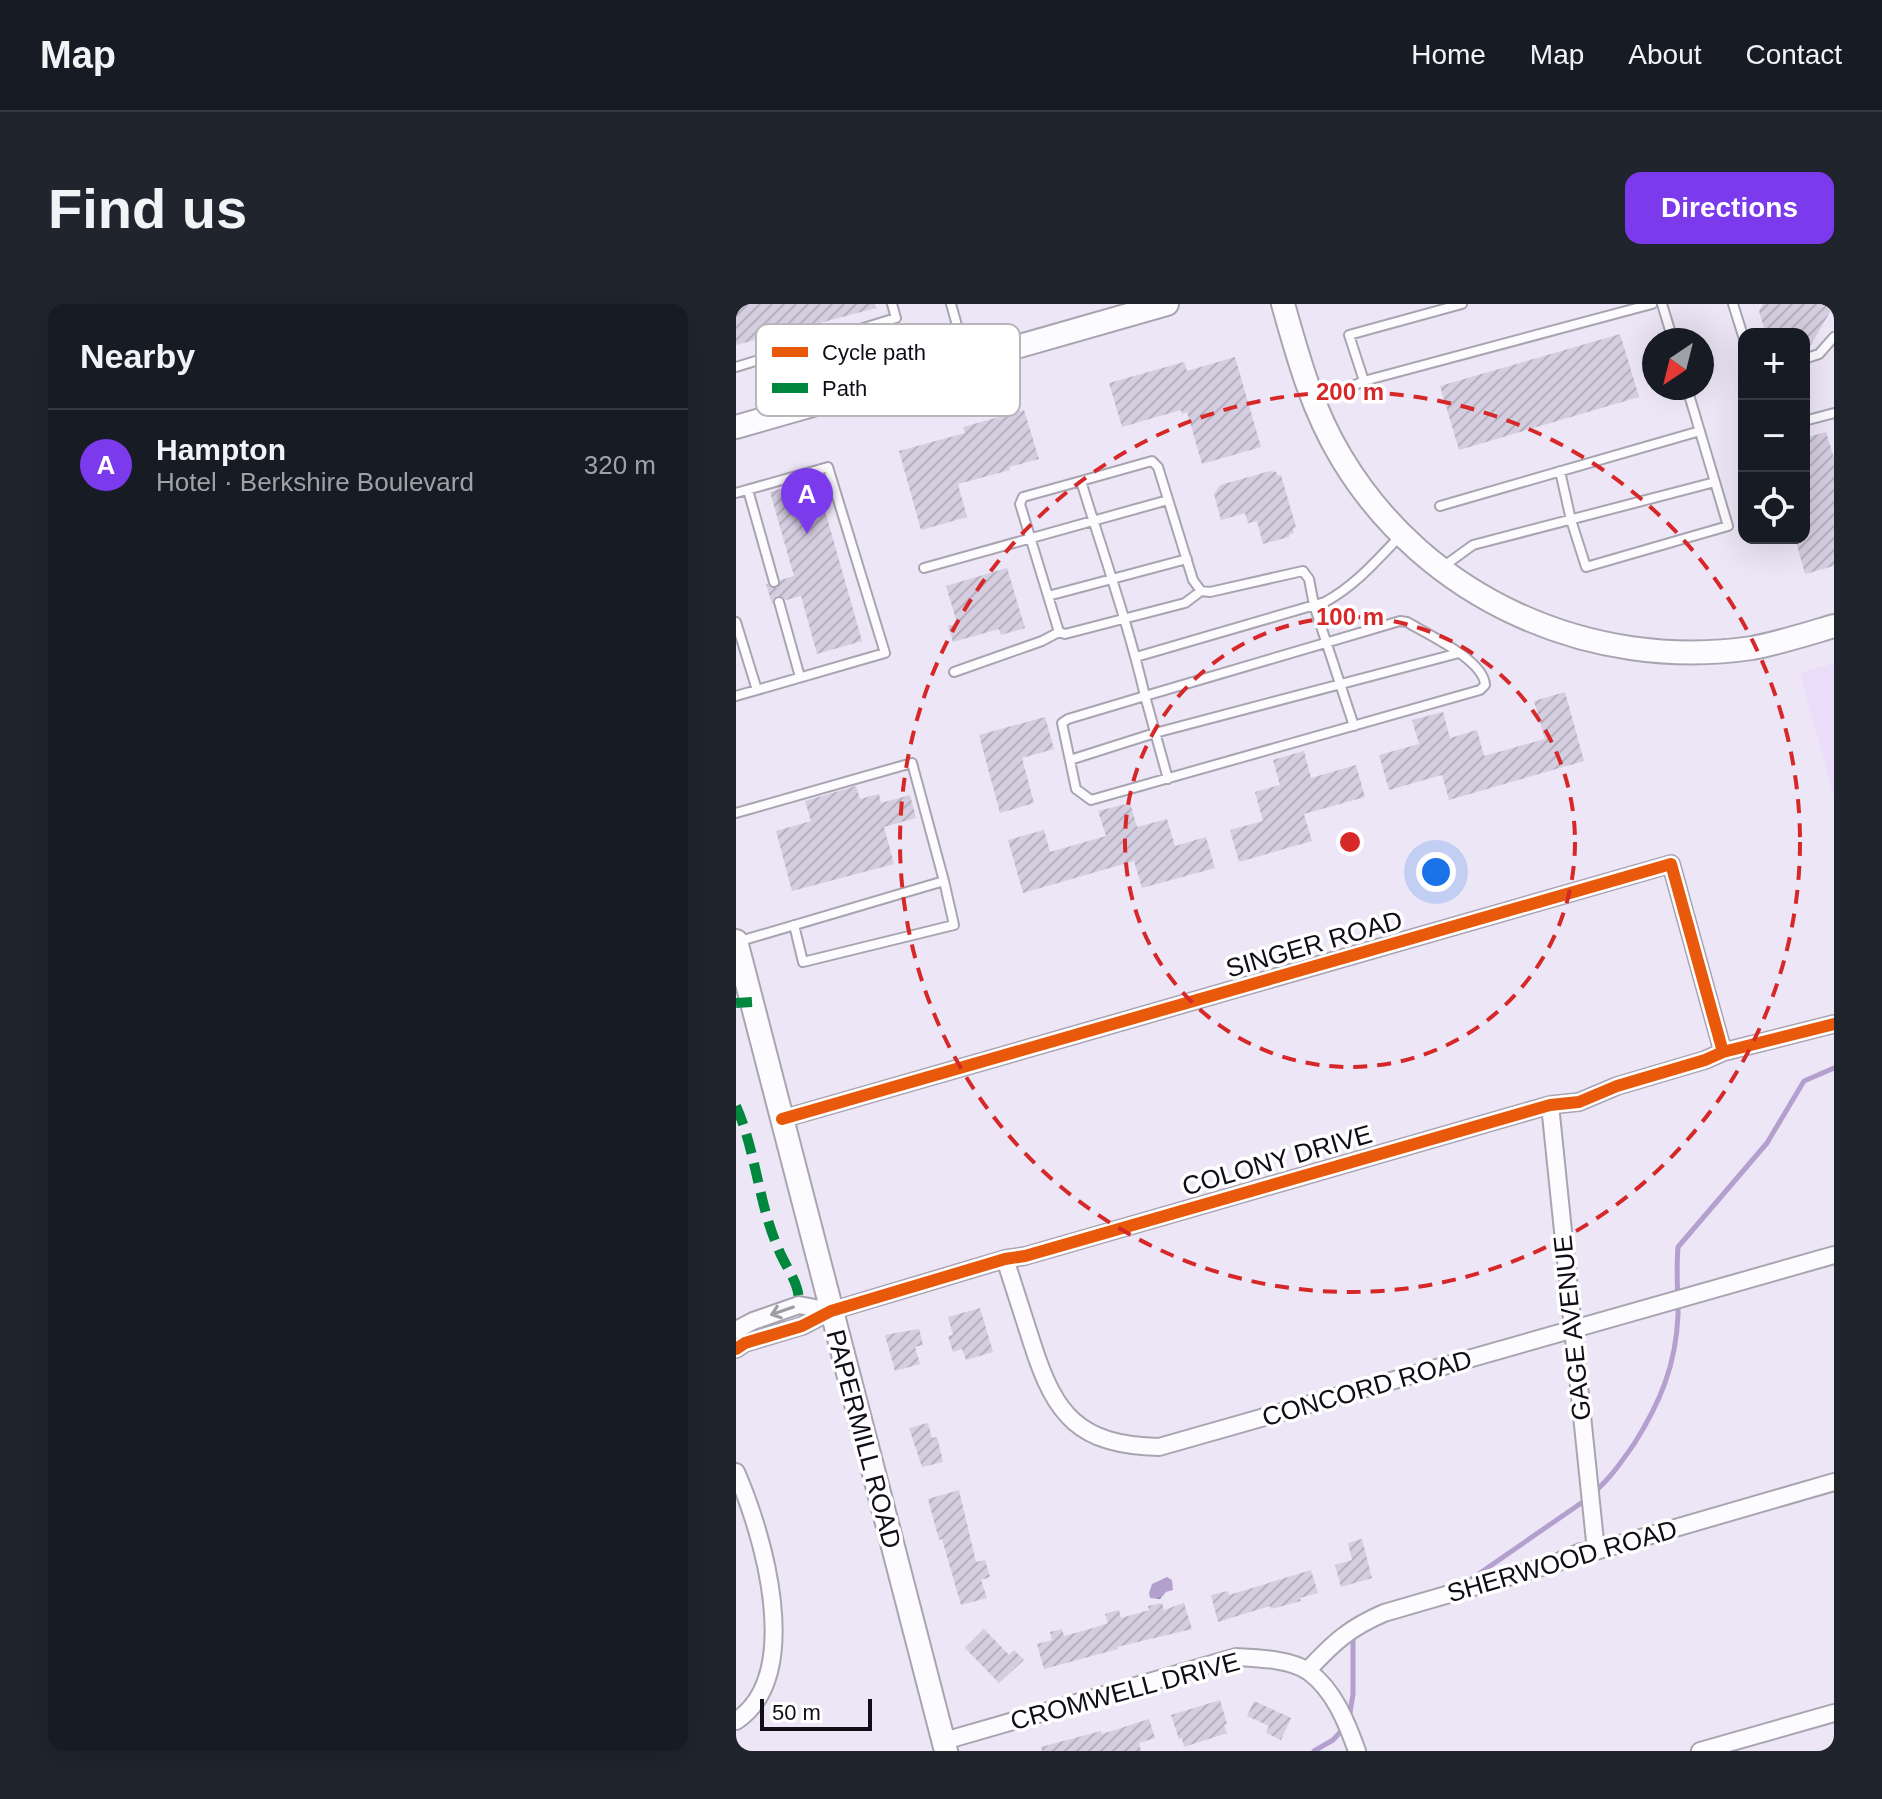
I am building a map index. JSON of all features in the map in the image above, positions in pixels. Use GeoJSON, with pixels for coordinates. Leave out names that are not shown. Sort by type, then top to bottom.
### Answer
{"type":"FeatureCollection","features":[{"type":"Feature","properties":{"kind":"main road"},"geometry":{"type":"LineString","coordinates":[[1020,346],[1167,304]]}},
{"type":"Feature","properties":{"kind":"main road"},"geometry":{"type":"LineString","coordinates":[[1283,304],[1314,404],[1355,479],[1402,535],[1440,568],[1479,595],[1547,628],[1616,646],[1690,652],[1753,648],[1834,626]]}},
{"type":"Feature","properties":{"kind":"main road"},"geometry":{"type":"LineString","coordinates":[[736,427],[775,416]]}},
{"type":"Feature","properties":{"kind":"main road","name":"PAPERMILL ROAD"},"geometry":{"type":"LineString","coordinates":[[736,942],[945,1746]]}},
{"type":"Feature","properties":{"kind":"street","name":"SINGER ROAD"},"geometry":{"type":"LineString","coordinates":[[782,1119],[1671,864],[1723,1052]]}},
{"type":"Feature","properties":{"kind":"street","name":"COLONY DRIVE"},"geometry":{"type":"LineString","coordinates":[[736,1349],[745,1343],[802,1326],[831,1311],[1005,1259],[1025,1256],[1550,1105],[1579,1102],[1617,1086],[1723,1052],[1834,1024]]}},
{"type":"Feature","properties":{"kind":"street","name":"GAGE AVENUE"},"geometry":{"type":"LineString","coordinates":[[1550,1105],[1596,1551]]}},
{"type":"Feature","properties":{"kind":"street","name":"CONCORD ROAD"},"geometry":{"type":"LineString","coordinates":[[1005,1259],[1043,1377],[1057,1404],[1093,1434],[1130,1446],[1159,1447],[1834,1255]]}},
{"type":"Feature","properties":{"kind":"street","name":"COLONY DRIVE"},"geometry":{"type":"LineString","coordinates":[[736,1330],[799,1305],[831,1311]]}},
{"type":"Feature","properties":{"kind":"street"},"geometry":{"type":"LineString","coordinates":[[736,1472],[751,1505],[768,1567],[773,1628],[770,1674],[747,1714],[736,1721]]}},
{"type":"Feature","properties":{"kind":"street","name":"SHERWOOD ROAD"},"geometry":{"type":"LineString","coordinates":[[1308,1670],[1339,1637],[1384,1613],[1556,1563],[1581,1552],[1596,1551],[1834,1482]]}},
{"type":"Feature","properties":{"kind":"street","name":"CROMWELL DRIVE"},"geometry":{"type":"LineString","coordinates":[[945,1746],[1236,1657],[1272,1660],[1308,1670]]}},
{"type":"Feature","properties":{"kind":"street"},"geometry":{"type":"LineString","coordinates":[[1308,1670],[1342,1714],[1357,1751]]}},
{"type":"Feature","properties":{"kind":"street"},"geometry":{"type":"LineString","coordinates":[[1700,1751],[1834,1713]]}},
{"type":"Feature","properties":{"kind":"lane"},"geometry":{"type":"LineString","coordinates":[[876,324],[896,318],[892,304]]}},
{"type":"Feature","properties":{"kind":"lane"},"geometry":{"type":"LineString","coordinates":[[951,304],[957,324]]}},
{"type":"Feature","properties":{"kind":"lane"},"geometry":{"type":"LineString","coordinates":[[1364,381],[1349,335],[1462,304]]}},
{"type":"Feature","properties":{"kind":"lane"},"geometry":{"type":"LineString","coordinates":[[1314,404],[1364,381],[1652,304]]}},
{"type":"Feature","properties":{"kind":"lane"},"geometry":{"type":"LineString","coordinates":[[1662,304],[1669,328]]}},
{"type":"Feature","properties":{"kind":"lane"},"geometry":{"type":"LineString","coordinates":[[1733,304],[1741,328]]}},
{"type":"Feature","properties":{"kind":"lane"},"geometry":{"type":"LineString","coordinates":[[1810,357],[1819,354],[1834,337]]}},
{"type":"Feature","properties":{"kind":"lane"},"geometry":{"type":"LineString","coordinates":[[736,367],[756,361]]}},
{"type":"Feature","properties":{"kind":"lane"},"geometry":{"type":"LineString","coordinates":[[1560,471],[1586,567],[1728,526],[1691,400]]}},
{"type":"Feature","properties":{"kind":"lane"},"geometry":{"type":"LineString","coordinates":[[1810,419],[1834,413]]}},
{"type":"Feature","properties":{"kind":"lane"},"geometry":{"type":"LineString","coordinates":[[1440,506],[1700,431]]}},
{"type":"Feature","properties":{"kind":"lane"},"geometry":{"type":"LineString","coordinates":[[1059,632],[1020,504],[1023,497],[1152,461],[1158,467],[1193,580],[1201,591]]}},
{"type":"Feature","properties":{"kind":"lane"},"geometry":{"type":"LineString","coordinates":[[736,493],[828,467],[885,653],[736,696]]}},
{"type":"Feature","properties":{"kind":"lane"},"geometry":{"type":"LineString","coordinates":[[1081,481],[1136,657],[1168,779]]}},
{"type":"Feature","properties":{"kind":"lane"},"geometry":{"type":"LineString","coordinates":[[1440,568],[1473,545],[1715,482]]}},
{"type":"Feature","properties":{"kind":"lane"},"geometry":{"type":"LineString","coordinates":[[748,490],[774,582]]}},
{"type":"Feature","properties":{"kind":"lane"},"geometry":{"type":"LineString","coordinates":[[924,568],[1168,500]]}},
{"type":"Feature","properties":{"kind":"lane"},"geometry":{"type":"LineString","coordinates":[[1136,657],[1314,605],[1346,590],[1402,535]]}},
{"type":"Feature","properties":{"kind":"lane"},"geometry":{"type":"LineString","coordinates":[[1048,596],[1187,559]]}},
{"type":"Feature","properties":{"kind":"lane"},"geometry":{"type":"LineString","coordinates":[[954,672],[1059,632],[1065,634],[1185,603],[1201,591],[1210,592],[1303,571],[1309,579],[1314,605],[1354,726]]}},
{"type":"Feature","properties":{"kind":"lane"},"geometry":{"type":"LineString","coordinates":[[779,602],[800,677]]}},
{"type":"Feature","properties":{"kind":"lane"},"geometry":{"type":"LineString","coordinates":[[1400,621],[1407,622],[1459,653],[1473,663],[1484,678],[1485,685],[1480,690],[1091,800],[1076,789],[1062,723],[1068,719],[1400,621]]}},
{"type":"Feature","properties":{"kind":"lane"},"geometry":{"type":"LineString","coordinates":[[736,622],[757,690]]}},
{"type":"Feature","properties":{"kind":"lane"},"geometry":{"type":"LineString","coordinates":[[1070,760],[1155,733],[1459,653]]}},
{"type":"Feature","properties":{"kind":"lane"},"geometry":{"type":"LineString","coordinates":[[736,813],[912,763],[954,925],[803,962],[794,925]]}},
{"type":"Feature","properties":{"kind":"lane"},"geometry":{"type":"LineString","coordinates":[[736,942],[944,881]]}},
{"type":"Feature","properties":{"kind":"shaded area"},"geometry":{"type":"Polygon","coordinates":[[[1834,663],[1834,798],[1800,673],[1834,663]]]}},
{"type":"Feature","properties":{"kind":"water"},"geometry":{"type":"Polygon","coordinates":[[[1167,1577],[1172,1580],[1173,1590],[1160,1599],[1150,1598],[1152,1584],[1167,1577]]]}},
{"type":"Feature","properties":{"kind":"building"},"geometry":{"type":"Polygon","coordinates":[[[736,304],[875,304],[876,308],[815,324],[756,324],[756,340],[736,345],[736,304]]]}},
{"type":"Feature","properties":{"kind":"building"},"geometry":{"type":"Polygon","coordinates":[[[1763,304],[1834,304],[1810,347],[1810,328],[1764,328],[1759,311],[1763,304]]]}},
{"type":"Feature","properties":{"kind":"building"},"geometry":{"type":"Polygon","coordinates":[[[1620,334],[1639,397],[1459,450],[1440,386],[1620,334]]]}},
{"type":"Feature","properties":{"kind":"building"},"geometry":{"type":"Polygon","coordinates":[[[1235,357],[1261,447],[1202,464],[1187,412],[1182,414],[1181,410],[1122,427],[1109,383],[1184,362],[1187,371],[1235,357]]]}},
{"type":"Feature","properties":{"kind":"building"},"geometry":{"type":"Polygon","coordinates":[[[1024,410],[1039,459],[958,484],[967,517],[921,530],[899,451],[965,433],[963,427],[1002,416],[1020,416],[1020,411],[1024,410]]]}},
{"type":"Feature","properties":{"kind":"building"},"geometry":{"type":"Polygon","coordinates":[[[1826,432],[1834,458],[1834,566],[1805,574],[1797,544],[1810,544],[1810,436],[1826,432]]]}},
{"type":"Feature","properties":{"kind":"building"},"geometry":{"type":"Polygon","coordinates":[[[1270,471],[1281,475],[1296,527],[1289,537],[1263,544],[1257,521],[1248,523],[1245,513],[1221,520],[1214,494],[1220,485],[1270,471]]]}},
{"type":"Feature","properties":{"kind":"building"},"geometry":{"type":"Polygon","coordinates":[[[816,479],[862,641],[817,654],[801,596],[786,600],[778,595],[772,604],[766,584],[777,588],[781,580],[794,576],[770,492],[816,479]]]}},
{"type":"Feature","properties":{"kind":"building"},"geometry":{"type":"Polygon","coordinates":[[[1007,568],[1025,628],[1001,635],[999,629],[953,642],[948,626],[957,623],[946,586],[1007,568]]]}},
{"type":"Feature","properties":{"kind":"building"},"geometry":{"type":"Polygon","coordinates":[[[1565,692],[1584,761],[1449,800],[1442,775],[1389,790],[1379,755],[1419,744],[1412,720],[1443,712],[1450,738],[1477,730],[1484,756],[1545,739],[1534,701],[1565,692]]]}},
{"type":"Feature","properties":{"kind":"building"},"geometry":{"type":"Polygon","coordinates":[[[1045,717],[1054,749],[1022,758],[1034,803],[1000,813],[979,735],[1045,717]]]}},
{"type":"Feature","properties":{"kind":"building"},"geometry":{"type":"Polygon","coordinates":[[[1304,751],[1311,778],[1356,765],[1365,797],[1304,814],[1312,841],[1239,862],[1230,830],[1263,821],[1255,792],[1280,785],[1273,760],[1304,751]]]}},
{"type":"Feature","properties":{"kind":"building"},"geometry":{"type":"Polygon","coordinates":[[[856,786],[860,799],[879,794],[881,803],[910,795],[916,818],[884,827],[894,864],[792,891],[776,831],[811,821],[805,801],[856,786]]]}},
{"type":"Feature","properties":{"kind":"building"},"geometry":{"type":"Polygon","coordinates":[[[1130,803],[1137,827],[1167,819],[1175,846],[1206,837],[1215,868],[1142,888],[1134,861],[1023,893],[1008,840],[1044,830],[1050,852],[1106,836],[1098,811],[1130,803]]]}},
{"type":"Feature","properties":{"kind":"building"},"geometry":{"type":"Polygon","coordinates":[[[980,1308],[993,1352],[966,1360],[962,1349],[953,1352],[948,1336],[953,1335],[948,1317],[980,1308]]]}},
{"type":"Feature","properties":{"kind":"building"},"geometry":{"type":"Polygon","coordinates":[[[919,1329],[923,1345],[915,1347],[920,1364],[895,1371],[885,1335],[919,1329]]]}},
{"type":"Feature","properties":{"kind":"building"},"geometry":{"type":"Polygon","coordinates":[[[928,1423],[932,1438],[937,1437],[943,1462],[922,1467],[909,1428],[928,1423]]]}},
{"type":"Feature","properties":{"kind":"building"},"geometry":{"type":"Polygon","coordinates":[[[959,1490],[976,1562],[985,1560],[990,1577],[981,1580],[987,1598],[961,1605],[928,1499],[959,1490]]]}},
{"type":"Feature","properties":{"kind":"building"},"geometry":{"type":"Polygon","coordinates":[[[1362,1539],[1372,1578],[1341,1587],[1335,1565],[1352,1560],[1348,1543],[1362,1539]]]}},
{"type":"Feature","properties":{"kind":"building"},"geometry":{"type":"Polygon","coordinates":[[[1311,1570],[1318,1593],[1300,1598],[1301,1601],[1271,1609],[1270,1606],[1218,1622],[1211,1595],[1228,1591],[1229,1595],[1311,1570]]]}},
{"type":"Feature","properties":{"kind":"building"},"geometry":{"type":"Polygon","coordinates":[[[1162,1603],[1164,1610],[1184,1603],[1192,1629],[1044,1669],[1037,1644],[1052,1640],[1050,1632],[1062,1629],[1064,1636],[1108,1623],[1105,1614],[1119,1610],[1121,1618],[1162,1603]]]}},
{"type":"Feature","properties":{"kind":"building"},"geometry":{"type":"Polygon","coordinates":[[[984,1629],[1009,1655],[1014,1650],[1024,1660],[999,1683],[965,1648],[984,1629]]]}},
{"type":"Feature","properties":{"kind":"building"},"geometry":{"type":"Polygon","coordinates":[[[1220,1700],[1227,1733],[1184,1747],[1171,1715],[1220,1700]]]}},
{"type":"Feature","properties":{"kind":"building"},"geometry":{"type":"Polygon","coordinates":[[[1254,1701],[1291,1718],[1281,1740],[1266,1733],[1269,1726],[1247,1716],[1254,1701]]]}},
{"type":"Feature","properties":{"kind":"building"},"geometry":{"type":"Polygon","coordinates":[[[1149,1719],[1155,1738],[1139,1743],[1141,1751],[1042,1751],[1041,1747],[1101,1731],[1102,1734],[1149,1719]]]}},
{"type":"Feature","properties":{"kind":"waterway"},"geometry":{"type":"LineString","coordinates":[[1594,1492],[1611,1476],[1634,1444],[1652,1414],[1665,1383],[1677,1333],[1678,1247],[1767,1143],[1804,1081],[1834,1068]]}},
{"type":"Feature","properties":{"kind":"waterway"},"geometry":{"type":"LineString","coordinates":[[1467,1582],[1587,1499]]}},
{"type":"Feature","properties":{"kind":"waterway"},"geometry":{"type":"LineString","coordinates":[[1349,1719],[1353,1694],[1353,1634]]}},
{"type":"Feature","properties":{"kind":"waterway"},"geometry":{"type":"LineString","coordinates":[[1314,1751],[1333,1740],[1344,1728]]}},
{"type":"Feature","properties":{"kind":"marked path"},"geometry":{"type":"LineString","coordinates":[[736,1003],[752,1002]]}},
{"type":"Feature","properties":{"kind":"marked path"},"geometry":{"type":"LineString","coordinates":[[736,1106],[771,1231],[795,1282],[799,1305]]}},
{"type":"Feature","properties":{"kind":"cycle path"},"geometry":{"type":"LineString","coordinates":[[782,1119],[1671,864],[1723,1052]]}},
{"type":"Feature","properties":{"kind":"cycle path"},"geometry":{"type":"LineString","coordinates":[[736,1349],[745,1343],[802,1326],[831,1311],[1005,1259],[1025,1256],[1550,1105],[1579,1102],[1617,1086],[1723,1052],[1834,1024]]}},
{"type":"Feature","properties":{"kind":"place","name":"Hampton"},"geometry":{"type":"Point","coordinates":[807,534]}}]}
